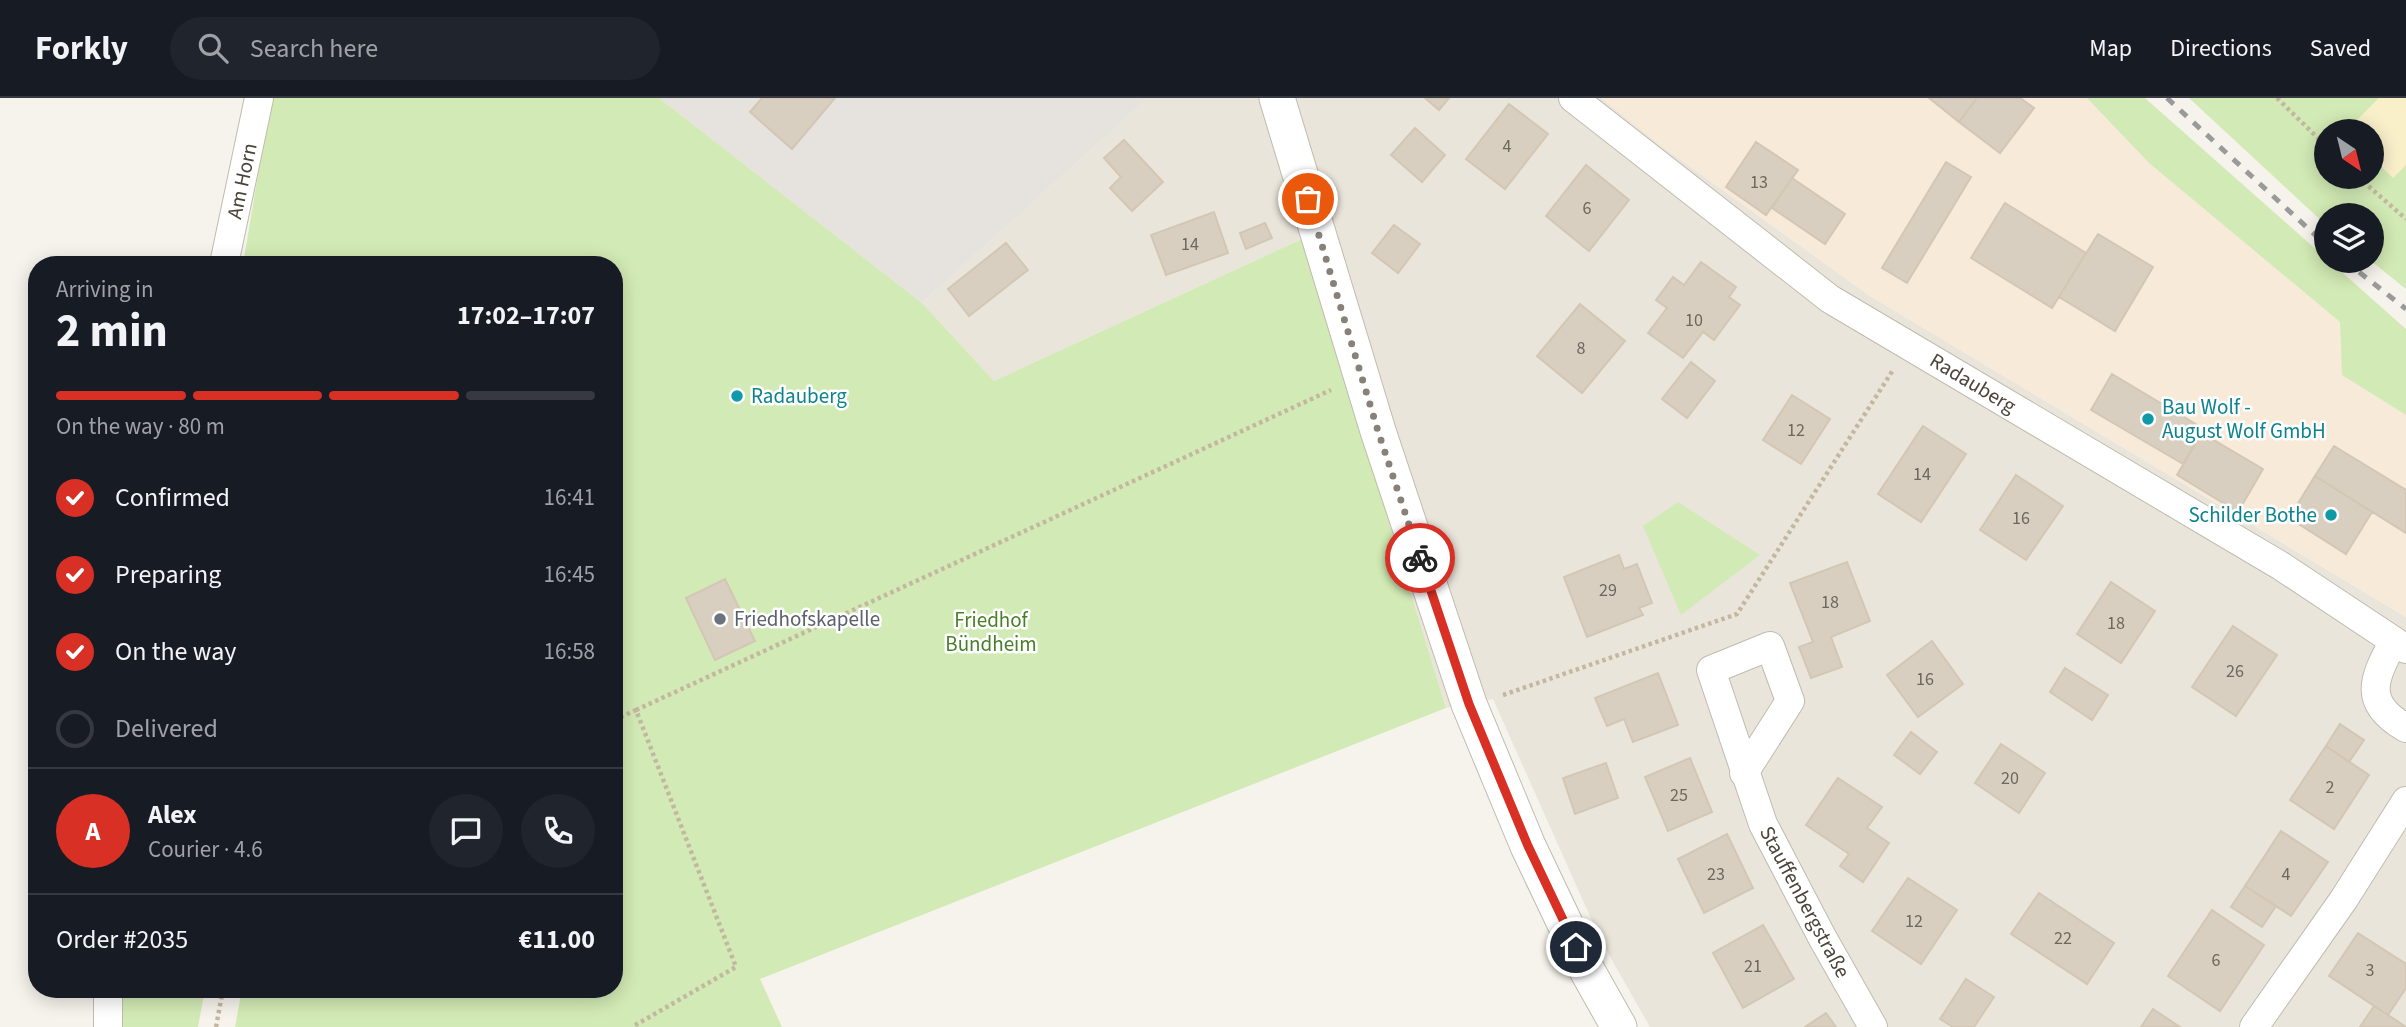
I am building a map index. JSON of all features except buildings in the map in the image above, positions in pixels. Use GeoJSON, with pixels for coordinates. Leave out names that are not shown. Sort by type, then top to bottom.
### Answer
{"type":"FeatureCollection","features":[{"type":"Feature","properties":{"kind":"street","name":"Am Horn"},"geometry":{"type":"LineString","coordinates":[[226,256],[259,98]]}},
{"type":"Feature","properties":{"kind":"street"},"geometry":{"type":"LineString","coordinates":[[1277,98],[1362,376],[1469,704],[1528,846],[1588,972],[1619,1027]]}},
{"type":"Feature","properties":{"kind":"street","name":"Radauberg"},"geometry":{"type":"LineString","coordinates":[[1573,98],[1830,299],[2281,566],[2400,645],[2381,665],[2374,691],[2384,714],[2406,728]]}},
{"type":"Feature","properties":{"kind":"street","name":"Stauffenbergstraße"},"geometry":{"type":"LineString","coordinates":[[1744,773],[1763,824],[1873,1027]]}},
{"type":"Feature","properties":{"kind":"street"},"geometry":{"type":"LineString","coordinates":[[2254,1027],[2344,899],[2406,801]]}},
{"type":"Feature","properties":{"kind":"street"},"geometry":{"type":"LineString","coordinates":[[108,998],[108,1027]]}},
{"type":"Feature","properties":{"kind":"path"},"geometry":{"type":"LineString","coordinates":[[2277,98],[2314,134]]}},
{"type":"Feature","properties":{"kind":"path"},"geometry":{"type":"LineString","coordinates":[[2372,189],[2406,219]]}},
{"type":"Feature","properties":{"kind":"path"},"geometry":{"type":"LineString","coordinates":[[1469,704],[1737,614],[1909,345]]}},
{"type":"Feature","properties":{"kind":"path"},"geometry":{"type":"LineString","coordinates":[[623,716],[1362,376]]}},
{"type":"Feature","properties":{"kind":"path"},"geometry":{"type":"LineString","coordinates":[[632,1027],[736,967],[636,710]]}},
{"type":"Feature","properties":{"kind":"path"},"geometry":{"type":"LineString","coordinates":[[216,1027],[221,998]]}},
{"type":"Feature","properties":{"kind":"shaded area"},"geometry":{"type":"Polygon","coordinates":[[[659,98],[1148,98],[922,303],[659,98]]]}},
{"type":"Feature","properties":{"kind":"shaded area"},"geometry":{"type":"Polygon","coordinates":[[[1148,98],[1601,98],[1660,145],[1870,296],[2406,617],[2406,1027],[1650,1027],[1601,941],[1493,699],[1446,708],[1302,239],[994,381],[922,303],[1148,98]]]}},
{"type":"Feature","properties":{"kind":"shaded area"},"geometry":{"type":"Polygon","coordinates":[[[1601,98],[2087,98],[2149,163],[2340,322],[2342,375],[2406,415],[2406,617],[1870,296],[1660,145],[1601,98]]]}},
{"type":"Feature","properties":{"kind":"green space","name":"Friedhof Bündheim"},"geometry":{"type":"Polygon","coordinates":[[[271,98],[659,98],[922,303],[994,381],[1302,239],[1446,708],[760,979],[782,1027],[235,1027],[240,998],[623,998],[623,256],[244,256],[271,98]]]}},
{"type":"Feature","properties":{"kind":"green space"},"geometry":{"type":"Polygon","coordinates":[[[2087,98],[2145,98],[2314,248],[2314,273],[2343,273],[2406,329],[2406,415],[2342,375],[2340,322],[2149,163],[2087,98]]]}},
{"type":"Feature","properties":{"kind":"green space"},"geometry":{"type":"Polygon","coordinates":[[[2189,98],[2406,98],[2406,289],[2384,271],[2384,203],[2314,203],[2314,214],[2189,98]]]}},
{"type":"Feature","properties":{"kind":"green space"},"geometry":{"type":"Polygon","coordinates":[[[1678,502],[1760,555],[1681,615],[1643,526],[1678,502]]]}},
{"type":"Feature","properties":{"kind":"green space"},"geometry":{"type":"Polygon","coordinates":[[[109,998],[203,998],[198,1027],[104,1027],[109,998]]]}},
{"type":"Feature","properties":{"kind":"sand"},"geometry":{"type":"Polygon","coordinates":[[[2379,98],[2406,98],[2406,165],[2393,178],[2384,169],[2384,119],[2358,119],[2379,98]]]}},
{"type":"Feature","properties":{"kind":"railway"},"geometry":{"type":"LineString","coordinates":[[2167,98],[2314,234]]}},
{"type":"Feature","properties":{"kind":"railway"},"geometry":{"type":"LineString","coordinates":[[2360,273],[2406,309]]}},
{"type":"Feature","properties":{"kind":"way so far"},"geometry":{"type":"LineString","coordinates":[[1308,199],[1378,431],[1420,558]]}},
{"type":"Feature","properties":{"kind":"place","name":"Radauberg"},"geometry":{"type":"Point","coordinates":[737,396]}},
{"type":"Feature","properties":{"kind":"place","name":"Bau Wolf - August Wolf GmbH"},"geometry":{"type":"Point","coordinates":[2148,419]}},
{"type":"Feature","properties":{"kind":"place","name":"Schilder Bothe"},"geometry":{"type":"Point","coordinates":[2331,515]}},
{"type":"Feature","properties":{"kind":"place","name":"Friedhofskapelle"},"geometry":{"type":"Point","coordinates":[720,619]}},
{"type":"Feature","properties":{"kind":"route"},"geometry":{"type":"LineString","coordinates":[[1420,558],[1469,704],[1528,846],[1576,947]]}}]}
